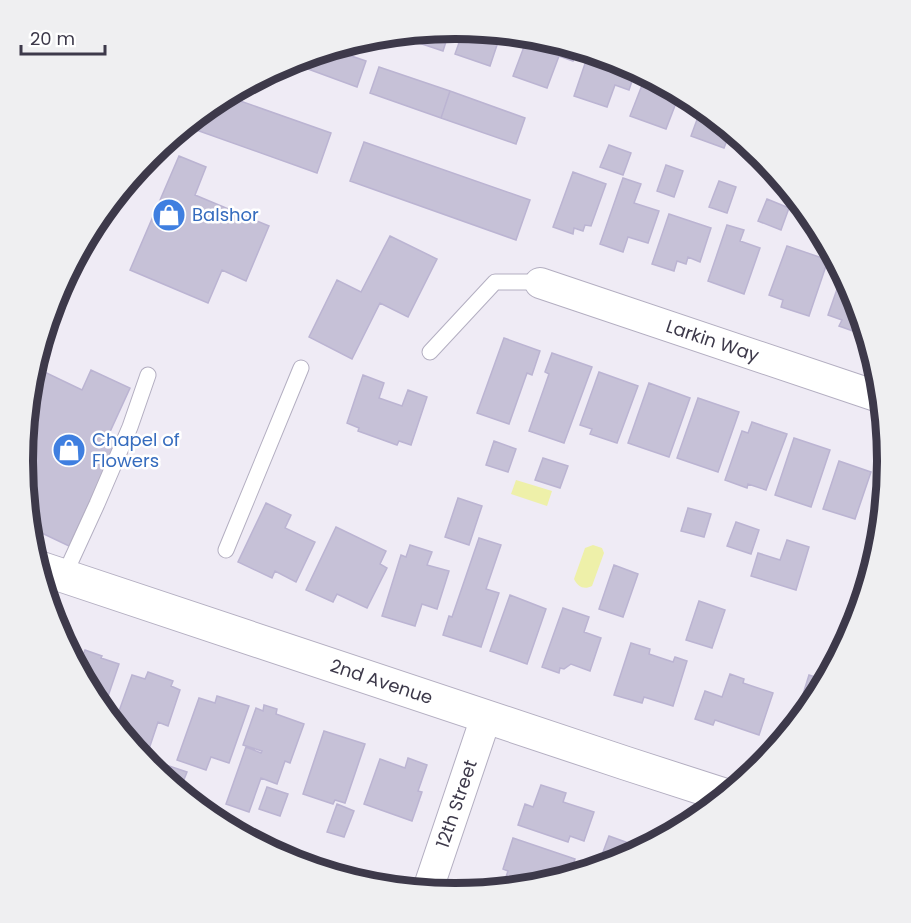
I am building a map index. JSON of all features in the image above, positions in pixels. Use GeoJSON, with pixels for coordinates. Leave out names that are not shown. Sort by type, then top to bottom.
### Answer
{"type":"FeatureCollection","features":[{"type":"Feature","properties":{"kind":"street","name":"Larkin Way"},"geometry":{"type":"LineString","coordinates":[[540,283],[872,395]]}},
{"type":"Feature","properties":{"kind":"street","name":"2nd Avenue"},"geometry":{"type":"LineString","coordinates":[[50,571],[718,793]]}},
{"type":"Feature","properties":{"kind":"street","name":"12th Street"},"geometry":{"type":"LineString","coordinates":[[430,883],[486,717]]}},
{"type":"Feature","properties":{"kind":"lane"},"geometry":{"type":"LineString","coordinates":[[430,352],[495,282],[540,283]]}},
{"type":"Feature","properties":{"kind":"lane"},"geometry":{"type":"LineString","coordinates":[[226,550],[301,368]]}},
{"type":"Feature","properties":{"kind":"lane"},"geometry":{"type":"LineString","coordinates":[[50,571],[97,504],[130,427],[148,375]]}},
{"type":"Feature","properties":{"kind":"shaded area"},"geometry":{"type":"Polygon","coordinates":[[[516,480],[552,491],[547,506],[511,494],[516,480]]]}},
{"type":"Feature","properties":{"kind":"shaded area"},"geometry":{"type":"Polygon","coordinates":[[[593,545],[602,548],[604,553],[592,586],[584,588],[579,586],[574,579],[585,548],[593,545]]]}},
{"type":"Feature","properties":{"kind":"building"},"geometry":{"type":"Polygon","coordinates":[[[447,39],[443,51],[414,41],[447,39]]]}},
{"type":"Feature","properties":{"kind":"building"},"geometry":{"type":"Polygon","coordinates":[[[460,39],[498,42],[490,66],[455,54],[460,39]]]}},
{"type":"Feature","properties":{"kind":"building"},"geometry":{"type":"Polygon","coordinates":[[[525,45],[575,56],[573,61],[559,56],[547,88],[513,76],[525,45]]]}},
{"type":"Feature","properties":{"kind":"building"},"geometry":{"type":"Polygon","coordinates":[[[344,54],[366,61],[357,87],[304,67],[344,54]]]}},
{"type":"Feature","properties":{"kind":"building"},"geometry":{"type":"Polygon","coordinates":[[[586,60],[633,79],[629,90],[615,85],[607,107],[574,96],[586,60]]]}},
{"type":"Feature","properties":{"kind":"building"},"geometry":{"type":"Polygon","coordinates":[[[379,67],[450,91],[441,118],[370,93],[379,67]]]}},
{"type":"Feature","properties":{"kind":"building"},"geometry":{"type":"Polygon","coordinates":[[[643,83],[682,105],[676,103],[666,129],[630,116],[643,83]]]}},
{"type":"Feature","properties":{"kind":"building"},"geometry":{"type":"Polygon","coordinates":[[[450,91],[525,118],[516,144],[441,118],[450,91]]]}},
{"type":"Feature","properties":{"kind":"building"},"geometry":{"type":"Polygon","coordinates":[[[237,100],[331,133],[317,173],[194,129],[237,100]]]}},
{"type":"Feature","properties":{"kind":"building"},"geometry":{"type":"Polygon","coordinates":[[[698,116],[728,139],[724,148],[691,136],[698,116]]]}},
{"type":"Feature","properties":{"kind":"building"},"geometry":{"type":"Polygon","coordinates":[[[364,142],[530,200],[516,240],[350,181],[364,142]]]}},
{"type":"Feature","properties":{"kind":"building"},"geometry":{"type":"Polygon","coordinates":[[[609,145],[631,153],[623,175],[600,167],[609,145]]]}},
{"type":"Feature","properties":{"kind":"building"},"geometry":{"type":"Polygon","coordinates":[[[179,156],[206,167],[195,195],[269,226],[246,281],[222,270],[208,303],[130,270],[179,156]]]}},
{"type":"Feature","properties":{"kind":"building"},"geometry":{"type":"Polygon","coordinates":[[[666,165],[683,171],[674,197],[657,191],[666,165]]]}},
{"type":"Feature","properties":{"kind":"building"},"geometry":{"type":"Polygon","coordinates":[[[573,172],[606,184],[591,226],[585,225],[583,231],[574,228],[573,234],[553,227],[573,172]]]}},
{"type":"Feature","properties":{"kind":"building"},"geometry":{"type":"Polygon","coordinates":[[[623,178],[641,184],[634,203],[659,211],[648,243],[628,237],[623,252],[600,244],[623,178]]]}},
{"type":"Feature","properties":{"kind":"building"},"geometry":{"type":"Polygon","coordinates":[[[719,181],[736,187],[727,213],[709,207],[719,181]]]}},
{"type":"Feature","properties":{"kind":"building"},"geometry":{"type":"Polygon","coordinates":[[[767,199],[789,208],[781,230],[758,221],[767,199]]]}},
{"type":"Feature","properties":{"kind":"building"},"geometry":{"type":"Polygon","coordinates":[[[669,214],[711,228],[700,262],[688,257],[686,264],[677,261],[674,271],[652,264],[669,214]]]}},
{"type":"Feature","properties":{"kind":"building"},"geometry":{"type":"Polygon","coordinates":[[[727,225],[744,230],[740,241],[760,248],[744,294],[708,281],[727,225]]]}},
{"type":"Feature","properties":{"kind":"building"},"geometry":{"type":"Polygon","coordinates":[[[390,236],[437,259],[408,317],[380,303],[352,359],[309,337],[337,280],[361,292],[390,236]]]}},
{"type":"Feature","properties":{"kind":"building"},"geometry":{"type":"Polygon","coordinates":[[[787,246],[826,259],[827,262],[809,316],[781,307],[783,300],[769,295],[787,246]]]}},
{"type":"Feature","properties":{"kind":"building"},"geometry":{"type":"Polygon","coordinates":[[[839,285],[858,333],[839,326],[842,320],[828,315],[839,285]]]}},
{"type":"Feature","properties":{"kind":"building"},"geometry":{"type":"Polygon","coordinates":[[[504,338],[540,351],[532,375],[527,373],[509,424],[477,413],[504,338]]]}},
{"type":"Feature","properties":{"kind":"building"},"geometry":{"type":"Polygon","coordinates":[[[552,353],[592,367],[564,443],[529,431],[549,374],[545,372],[552,353]]]}},
{"type":"Feature","properties":{"kind":"building","name":"Chapel of Flowers"},"geometry":{"type":"Polygon","coordinates":[[[91,370],[130,388],[109,434],[119,438],[69,546],[39,532],[33,462],[37,406],[43,371],[82,390],[91,370]]]}},
{"type":"Feature","properties":{"kind":"building"},"geometry":{"type":"Polygon","coordinates":[[[599,372],[638,386],[617,443],[590,434],[592,429],[580,425],[599,372]]]}},
{"type":"Feature","properties":{"kind":"building"},"geometry":{"type":"Polygon","coordinates":[[[363,375],[384,383],[379,398],[402,406],[408,390],[427,397],[411,445],[399,441],[397,445],[358,431],[359,428],[347,423],[363,375]]]}},
{"type":"Feature","properties":{"kind":"building"},"geometry":{"type":"Polygon","coordinates":[[[649,383],[690,398],[669,457],[628,443],[649,383]]]}},
{"type":"Feature","properties":{"kind":"building"},"geometry":{"type":"Polygon","coordinates":[[[698,398],[739,412],[718,472],[677,458],[698,398]]]}},
{"type":"Feature","properties":{"kind":"building"},"geometry":{"type":"Polygon","coordinates":[[[752,422],[787,434],[766,490],[748,484],[747,488],[725,480],[742,431],[748,433],[752,422]]]}},
{"type":"Feature","properties":{"kind":"building"},"geometry":{"type":"Polygon","coordinates":[[[794,438],[830,450],[811,507],[775,495],[794,438]]]}},
{"type":"Feature","properties":{"kind":"building"},"geometry":{"type":"Polygon","coordinates":[[[494,441],[516,449],[508,472],[486,465],[494,441]]]}},
{"type":"Feature","properties":{"kind":"building"},"geometry":{"type":"Polygon","coordinates":[[[543,458],[568,466],[560,488],[535,480],[543,458]]]}},
{"type":"Feature","properties":{"kind":"building"},"geometry":{"type":"Polygon","coordinates":[[[839,461],[871,472],[855,519],[823,509],[839,461]]]}},
{"type":"Feature","properties":{"kind":"building"},"geometry":{"type":"Polygon","coordinates":[[[458,498],[482,506],[469,545],[445,537],[458,498]]]}},
{"type":"Feature","properties":{"kind":"building"},"geometry":{"type":"Polygon","coordinates":[[[266,503],[291,515],[285,528],[315,542],[296,582],[275,571],[272,578],[238,562],[266,503]]]}},
{"type":"Feature","properties":{"kind":"building"},"geometry":{"type":"Polygon","coordinates":[[[688,508],[711,514],[704,537],[681,531],[688,508]]]}},
{"type":"Feature","properties":{"kind":"building"},"geometry":{"type":"Polygon","coordinates":[[[736,522],[759,530],[751,554],[727,546],[736,522]]]}},
{"type":"Feature","properties":{"kind":"building"},"geometry":{"type":"Polygon","coordinates":[[[336,527],[386,551],[380,564],[387,568],[367,608],[337,594],[333,602],[306,590],[336,527]]]}},
{"type":"Feature","properties":{"kind":"building"},"geometry":{"type":"Polygon","coordinates":[[[479,538],[501,545],[486,589],[499,593],[481,647],[443,635],[449,616],[452,617],[479,538]]]}},
{"type":"Feature","properties":{"kind":"building"},"geometry":{"type":"Polygon","coordinates":[[[787,540],[809,547],[796,590],[751,576],[758,553],[780,560],[787,540]]]}},
{"type":"Feature","properties":{"kind":"building"},"geometry":{"type":"Polygon","coordinates":[[[410,545],[432,552],[427,565],[449,571],[437,609],[422,604],[415,626],[382,616],[401,555],[406,557],[410,545]]]}},
{"type":"Feature","properties":{"kind":"building"},"geometry":{"type":"Polygon","coordinates":[[[614,565],[638,574],[623,617],[599,609],[614,565]]]}},
{"type":"Feature","properties":{"kind":"building"},"geometry":{"type":"Polygon","coordinates":[[[510,595],[546,609],[527,664],[490,651],[510,595]]]}},
{"type":"Feature","properties":{"kind":"building"},"geometry":{"type":"Polygon","coordinates":[[[699,601],[725,610],[712,648],[686,640],[699,601]]]}},
{"type":"Feature","properties":{"kind":"building"},"geometry":{"type":"Polygon","coordinates":[[[563,608],[589,617],[584,632],[601,638],[590,671],[571,664],[564,669],[560,668],[559,673],[542,667],[563,608]]]}},
{"type":"Feature","properties":{"kind":"building"},"geometry":{"type":"Polygon","coordinates":[[[631,643],[650,649],[649,654],[673,662],[675,657],[687,661],[673,706],[644,697],[642,703],[614,695],[631,643]]]}},
{"type":"Feature","properties":{"kind":"building"},"geometry":{"type":"Polygon","coordinates":[[[85,650],[119,664],[107,700],[80,654],[83,655],[85,650]]]}},
{"type":"Feature","properties":{"kind":"building"},"geometry":{"type":"Polygon","coordinates":[[[148,672],[173,681],[171,686],[180,690],[168,726],[158,722],[148,751],[117,715],[132,675],[145,679],[148,672]]]}},
{"type":"Feature","properties":{"kind":"building"},"geometry":{"type":"Polygon","coordinates":[[[730,674],[744,679],[743,683],[773,693],[759,735],[715,720],[713,725],[695,719],[705,691],[722,697],[730,674]]]}},
{"type":"Feature","properties":{"kind":"building"},"geometry":{"type":"Polygon","coordinates":[[[809,675],[818,678],[807,696],[799,708],[809,675]]]}},
{"type":"Feature","properties":{"kind":"building"},"geometry":{"type":"Polygon","coordinates":[[[217,696],[249,706],[229,763],[211,757],[206,770],[177,760],[199,698],[215,703],[217,696]]]}},
{"type":"Feature","properties":{"kind":"building"},"geometry":{"type":"Polygon","coordinates":[[[264,705],[277,709],[276,714],[304,724],[290,763],[285,761],[277,784],[261,778],[249,812],[226,804],[246,747],[261,753],[262,751],[243,745],[256,708],[263,711],[264,705]]]}},
{"type":"Feature","properties":{"kind":"building"},"geometry":{"type":"Polygon","coordinates":[[[787,717],[791,719],[784,727],[787,717]]]}},
{"type":"Feature","properties":{"kind":"building"},"geometry":{"type":"Polygon","coordinates":[[[324,731],[365,744],[345,803],[335,800],[333,804],[303,794],[324,731]]]}},
{"type":"Feature","properties":{"kind":"building"},"geometry":{"type":"Polygon","coordinates":[[[408,758],[427,765],[418,791],[422,792],[412,821],[364,804],[380,759],[405,768],[408,758]]]}},
{"type":"Feature","properties":{"kind":"building"},"geometry":{"type":"Polygon","coordinates":[[[166,765],[187,772],[182,784],[177,779],[165,768],[166,765]]]}},
{"type":"Feature","properties":{"kind":"building"},"geometry":{"type":"Polygon","coordinates":[[[541,785],[566,793],[563,802],[594,812],[584,841],[570,836],[568,842],[518,825],[525,804],[533,807],[541,785]]]}},
{"type":"Feature","properties":{"kind":"building"},"geometry":{"type":"Polygon","coordinates":[[[267,787],[288,794],[280,816],[259,809],[267,787]]]}},
{"type":"Feature","properties":{"kind":"building"},"geometry":{"type":"Polygon","coordinates":[[[337,804],[354,811],[344,837],[327,832],[337,804]]]}},
{"type":"Feature","properties":{"kind":"building"},"geometry":{"type":"Polygon","coordinates":[[[609,836],[633,845],[611,854],[603,852],[609,836]]]}},
{"type":"Feature","properties":{"kind":"building"},"geometry":{"type":"Polygon","coordinates":[[[513,838],[575,859],[572,868],[511,880],[505,881],[508,871],[503,869],[513,838]]]}},
{"type":"Feature","properties":{"kind":"place","name":"Balshor"},"geometry":{"type":"Point","coordinates":[169,215]}},
{"type":"Feature","properties":{"kind":"place","name":"Chapel of Flowers"},"geometry":{"type":"Point","coordinates":[69,450]}}]}
